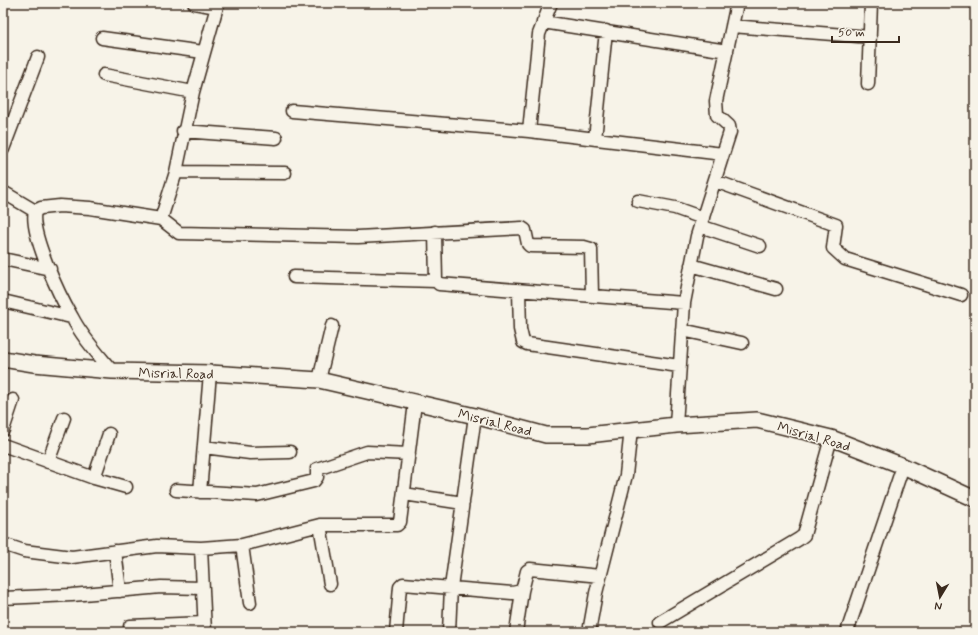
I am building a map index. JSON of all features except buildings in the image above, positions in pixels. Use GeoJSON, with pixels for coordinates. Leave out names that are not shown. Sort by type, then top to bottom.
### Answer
{"type":"FeatureCollection","features":[{"type":"Feature","properties":{"kind":"main road","name":"Misrial Road"},"geometry":{"type":"LineString","coordinates":[[3,359],[34,364],[112,371],[210,373],[319,380],[475,416],[546,435],[588,435],[676,425],[757,420],[831,438],[903,466],[975,499]]}},
{"type":"Feature","properties":{"kind":"street"},"geometry":{"type":"LineString","coordinates":[[161,219],[176,172],[193,92],[217,5],[194,3]]}},
{"type":"Feature","properties":{"kind":"street"},"geometry":{"type":"LineString","coordinates":[[529,131],[539,34],[551,3]]}},
{"type":"Feature","properties":{"kind":"street"},"geometry":{"type":"LineString","coordinates":[[676,425],[684,303],[691,265],[702,222],[730,129],[729,126],[717,115],[716,101],[736,3]]}},
{"type":"Feature","properties":{"kind":"street"},"geometry":{"type":"LineString","coordinates":[[868,84],[871,3]]}},
{"type":"Feature","properties":{"kind":"street"},"geometry":{"type":"LineString","coordinates":[[543,22],[727,51]]}},
{"type":"Feature","properties":{"kind":"street"},"geometry":{"type":"LineString","coordinates":[[732,26],[870,37]]}},
{"type":"Feature","properties":{"kind":"street"},"geometry":{"type":"LineString","coordinates":[[595,138],[606,31]]}},
{"type":"Feature","properties":{"kind":"street"},"geometry":{"type":"LineString","coordinates":[[102,38],[203,52]]}},
{"type":"Feature","properties":{"kind":"street"},"geometry":{"type":"LineString","coordinates":[[3,149],[38,57]]}},
{"type":"Feature","properties":{"kind":"street"},"geometry":{"type":"LineString","coordinates":[[104,75],[193,92]]}},
{"type":"Feature","properties":{"kind":"street"},"geometry":{"type":"LineString","coordinates":[[292,111],[529,131],[723,154]]}},
{"type":"Feature","properties":{"kind":"street"},"geometry":{"type":"LineString","coordinates":[[184,131],[276,138]]}},
{"type":"Feature","properties":{"kind":"street"},"geometry":{"type":"LineString","coordinates":[[176,172],[285,173]]}},
{"type":"Feature","properties":{"kind":"street"},"geometry":{"type":"LineString","coordinates":[[715,181],[836,225],[833,248],[845,259],[961,295]]}},
{"type":"Feature","properties":{"kind":"street"},"geometry":{"type":"LineString","coordinates":[[3,192],[35,211]]}},
{"type":"Feature","properties":{"kind":"street"},"geometry":{"type":"LineString","coordinates":[[638,201],[675,208],[702,222],[760,246]]}},
{"type":"Feature","properties":{"kind":"street"},"geometry":{"type":"LineString","coordinates":[[112,371],[87,341],[71,317],[41,249],[33,218],[35,211],[41,208],[60,206],[90,208],[161,219],[179,233],[358,237],[522,228],[525,230],[528,244],[530,246],[589,248],[592,250],[592,295]]}},
{"type":"Feature","properties":{"kind":"street"},"geometry":{"type":"LineString","coordinates":[[435,232],[436,281]]}},
{"type":"Feature","properties":{"kind":"street"},"geometry":{"type":"LineString","coordinates":[[3,259],[50,269]]}},
{"type":"Feature","properties":{"kind":"street"},"geometry":{"type":"LineString","coordinates":[[691,265],[776,289]]}},
{"type":"Feature","properties":{"kind":"street"},"geometry":{"type":"LineString","coordinates":[[294,277],[436,281],[439,284],[684,303]]}},
{"type":"Feature","properties":{"kind":"street"},"geometry":{"type":"LineString","coordinates":[[519,291],[520,329],[523,342],[527,344],[679,366]]}},
{"type":"Feature","properties":{"kind":"street"},"geometry":{"type":"LineString","coordinates":[[3,300],[71,317]]}},
{"type":"Feature","properties":{"kind":"street"},"geometry":{"type":"LineString","coordinates":[[319,380],[332,326]]}},
{"type":"Feature","properties":{"kind":"street"},"geometry":{"type":"LineString","coordinates":[[682,330],[742,342]]}},
{"type":"Feature","properties":{"kind":"street"},"geometry":{"type":"LineString","coordinates":[[200,492],[210,373]]}},
{"type":"Feature","properties":{"kind":"street"},"geometry":{"type":"LineString","coordinates":[[3,430],[13,400]]}},
{"type":"Feature","properties":{"kind":"street"},"geometry":{"type":"LineString","coordinates":[[3,544],[24,551],[72,557],[97,555],[115,551],[157,546],[201,548],[242,545],[320,525],[397,526],[400,522],[415,402]]}},
{"type":"Feature","properties":{"kind":"street"},"geometry":{"type":"LineString","coordinates":[[449,632],[451,587],[475,416]]}},
{"type":"Feature","properties":{"kind":"street"},"geometry":{"type":"LineString","coordinates":[[48,462],[64,418]]}},
{"type":"Feature","properties":{"kind":"street"},"geometry":{"type":"LineString","coordinates":[[589,632],[600,576],[626,475],[631,429]]}},
{"type":"Feature","properties":{"kind":"street"},"geometry":{"type":"LineString","coordinates":[[94,478],[109,434]]}},
{"type":"Feature","properties":{"kind":"street"},"geometry":{"type":"LineString","coordinates":[[660,622],[804,535],[831,438]]}},
{"type":"Feature","properties":{"kind":"street"},"geometry":{"type":"LineString","coordinates":[[3,445],[94,478],[126,487]]}},
{"type":"Feature","properties":{"kind":"street"},"geometry":{"type":"LineString","coordinates":[[204,447],[250,453],[290,452]]}},
{"type":"Feature","properties":{"kind":"street"},"geometry":{"type":"LineString","coordinates":[[176,490],[257,495],[314,481],[317,477],[317,469],[320,467],[367,452],[409,454]]}},
{"type":"Feature","properties":{"kind":"street"},"geometry":{"type":"LineString","coordinates":[[847,632],[903,466]]}},
{"type":"Feature","properties":{"kind":"street"},"geometry":{"type":"LineString","coordinates":[[404,494],[462,503]]}},
{"type":"Feature","properties":{"kind":"street"},"geometry":{"type":"LineString","coordinates":[[320,525],[330,584]]}},
{"type":"Feature","properties":{"kind":"street"},"geometry":{"type":"LineString","coordinates":[[242,545],[250,603]]}},
{"type":"Feature","properties":{"kind":"street"},"geometry":{"type":"LineString","coordinates":[[130,626],[204,628],[201,548]]}},
{"type":"Feature","properties":{"kind":"street"},"geometry":{"type":"LineString","coordinates":[[115,551],[120,591]]}},
{"type":"Feature","properties":{"kind":"street"},"geometry":{"type":"LineString","coordinates":[[516,632],[522,591],[527,571],[530,569],[600,576]]}},
{"type":"Feature","properties":{"kind":"street"},"geometry":{"type":"LineString","coordinates":[[396,632],[401,585],[451,587],[512,593],[522,591]]}},
{"type":"Feature","properties":{"kind":"street"},"geometry":{"type":"LineString","coordinates":[[3,598],[161,587],[202,588]]}}]}
